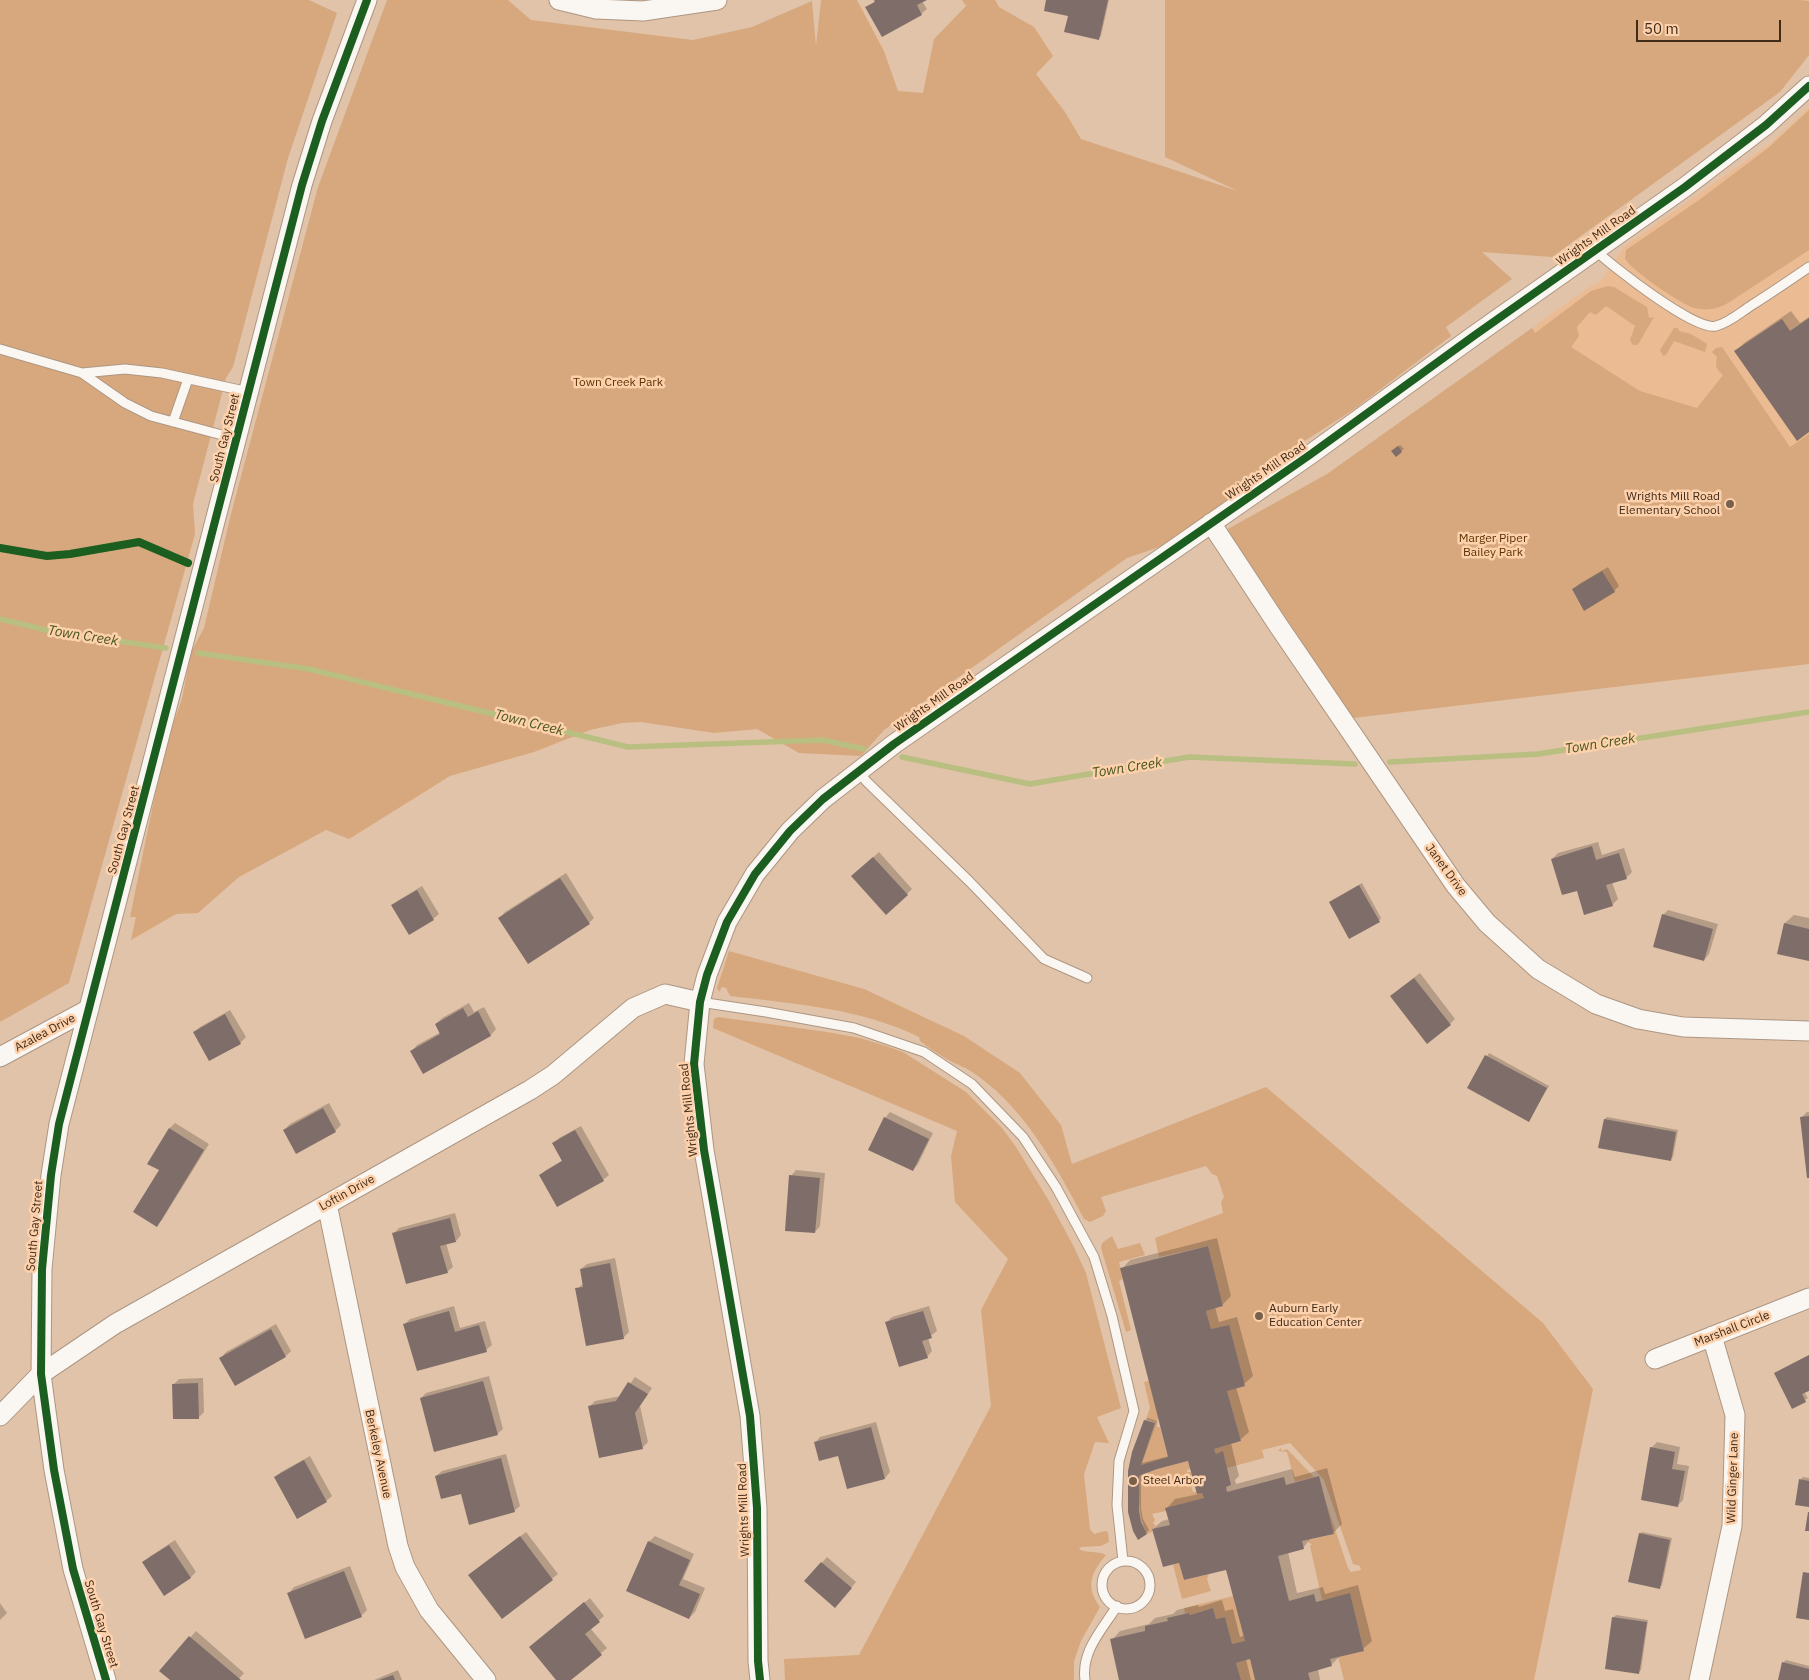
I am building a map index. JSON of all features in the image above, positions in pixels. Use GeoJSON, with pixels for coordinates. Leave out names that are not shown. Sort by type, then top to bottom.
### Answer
{"type":"FeatureCollection","features":[{"type":"Feature","properties":{"kind":"street","name":"South Gay Street"},"geometry":{"type":"LineString","coordinates":[[106,1680],[72,1569],[54,1470],[41,1374],[42,1269],[58,1124],[302,185],[322,120],[367,0]]}},
{"type":"Feature","properties":{"kind":"street"},"geometry":{"type":"LineString","coordinates":[[559,0],[596,9],[643,11],[717,0]]}},
{"type":"Feature","properties":{"kind":"street","name":"Wrights Mill Road"},"geometry":{"type":"LineString","coordinates":[[760,1680],[758,1661],[757,1508],[750,1416],[704,1150],[694,1064],[700,1002],[716,948],[731,914],[755,874],[790,831],[823,800],[908,734],[1311,454],[1685,187],[1766,125],[1809,86]]}},
{"type":"Feature","properties":{"kind":"street","name":"Janet Drive"},"geometry":{"type":"LineString","coordinates":[[1211,523],[1278,626],[1456,886],[1487,922],[1538,969],[1596,1004],[1638,1019],[1683,1027],[1809,1031]]}},
{"type":"Feature","properties":{"kind":"street","name":"Loftin Drive"},"geometry":{"type":"LineString","coordinates":[[0,1416],[41,1374],[115,1324],[554,1076],[633,1008],[665,994],[700,1002]]}},
{"type":"Feature","properties":{"kind":"street","name":"Azalea Drive"},"geometry":{"type":"LineString","coordinates":[[0,1057],[89,1009]]}},
{"type":"Feature","properties":{"kind":"street","name":"Berkeley Avenue"},"geometry":{"type":"LineString","coordinates":[[327,1204],[398,1546],[406,1567],[429,1610],[486,1680]]}},
{"type":"Feature","properties":{"kind":"street","name":"Marshall Circle"},"geometry":{"type":"LineString","coordinates":[[1655,1359],[1809,1298]]}},
{"type":"Feature","properties":{"kind":"street","name":"Wild Ginger Lane"},"geometry":{"type":"LineString","coordinates":[[1699,1680],[1732,1526],[1735,1415],[1712,1336]]}},
{"type":"Feature","properties":{"kind":"lane"},"geometry":{"type":"LineString","coordinates":[[1595,250],[1612,265],[1672,308],[1707,327],[1716,326],[1734,317],[1809,267]]}},
{"type":"Feature","properties":{"kind":"lane"},"geometry":{"type":"LineString","coordinates":[[0,349],[82,373],[125,403],[151,416],[237,439]]}},
{"type":"Feature","properties":{"kind":"lane"},"geometry":{"type":"LineString","coordinates":[[82,373],[125,369],[162,373],[249,392]]}},
{"type":"Feature","properties":{"kind":"lane"},"geometry":{"type":"LineString","coordinates":[[173,422],[188,379]]}},
{"type":"Feature","properties":{"kind":"lane"},"geometry":{"type":"LineString","coordinates":[[859,771],[882,797],[970,882],[1044,959],[1087,978]]}},
{"type":"Feature","properties":{"kind":"lane"},"geometry":{"type":"LineString","coordinates":[[700,1002],[854,1028],[924,1052],[972,1084],[1023,1136],[1056,1187],[1094,1257],[1112,1316],[1134,1411],[1119,1461],[1116,1505],[1123,1561]]}},
{"type":"Feature","properties":{"kind":"lane"},"geometry":{"type":"LineString","coordinates":[[1123,1561],[1138,1564],[1148,1576],[1148,1592],[1139,1604],[1132,1608],[1116,1606],[1105,1596],[1102,1581],[1109,1568],[1115,1563],[1123,1561]]}},
{"type":"Feature","properties":{"kind":"lane"},"geometry":{"type":"LineString","coordinates":[[1085,1680],[1086,1654],[1116,1606]]}},
{"type":"Feature","properties":{"kind":"shaded area","name":"Wrights Mill Road Elementary School"},"geometry":{"type":"Polygon","coordinates":[[[1809,107],[1809,663],[1765,670],[1532,328],[1589,287],[1601,281],[1625,246],[1771,143],[1809,107]]]}},
{"type":"Feature","properties":{"kind":"green space"},"geometry":{"type":"Polygon","coordinates":[[[0,0],[309,0],[337,13],[288,158],[233,367],[226,378],[193,504],[195,534],[69,983],[0,1022],[0,0]]]}},
{"type":"Feature","properties":{"kind":"green space","name":"Town Creek Park"},"geometry":{"type":"Polygon","coordinates":[[[387,0],[508,0],[531,20],[693,40],[752,27],[812,1],[816,46],[821,0],[857,0],[884,51],[898,91],[923,93],[934,39],[966,6],[962,0],[995,0],[999,7],[1034,27],[1053,56],[1036,74],[1065,112],[1081,139],[1238,191],[1165,157],[1165,0],[1800,0],[1809,1],[1809,55],[1780,92],[1552,257],[1482,252],[1512,279],[1446,327],[1451,336],[1353,410],[1292,449],[1171,543],[1127,558],[884,730],[861,756],[799,753],[757,729],[714,733],[641,722],[622,723],[590,730],[534,752],[450,776],[349,839],[326,830],[239,877],[198,913],[176,914],[131,940],[136,917],[130,917],[165,746],[182,699],[191,652],[204,628],[231,514],[318,187],[387,0]]]}},
{"type":"Feature","properties":{"kind":"green space"},"geometry":{"type":"Polygon","coordinates":[[[1809,110],[1809,250],[1728,303],[1720,307],[1707,309],[1694,308],[1678,300],[1630,265],[1625,259],[1626,250],[1699,200],[1768,148],[1809,110]]]}},
{"type":"Feature","properties":{"kind":"green space","name":"Marger Piper Bailey Park"},"geometry":{"type":"Polygon","coordinates":[[[1608,286],[1614,287],[1647,307],[1649,318],[1654,317],[1639,343],[1633,345],[1630,340],[1635,326],[1606,306],[1596,315],[1590,312],[1577,327],[1579,336],[1571,347],[1640,391],[1697,408],[1723,375],[1717,369],[1717,357],[1712,352],[1716,348],[1722,347],[1790,447],[1809,434],[1809,664],[1353,718],[1229,541],[1226,530],[1327,474],[1532,328],[1535,333],[1591,291],[1608,286]]]}},
{"type":"Feature","properties":{"kind":"green space"},"geometry":{"type":"Polygon","coordinates":[[[1674,328],[1691,334],[1707,344],[1705,352],[1674,341],[1666,355],[1663,356],[1660,350],[1674,328]]]}},
{"type":"Feature","properties":{"kind":"green space"},"geometry":{"type":"Polygon","coordinates":[[[729,951],[864,989],[964,1036],[1020,1073],[1061,1125],[1072,1164],[1266,1087],[1543,1323],[1593,1389],[1534,1680],[1344,1680],[1338,1657],[1364,1650],[1350,1594],[1322,1600],[1310,1546],[1312,1544],[1308,1540],[1334,1534],[1325,1499],[1348,1568],[1351,1572],[1361,1570],[1360,1566],[1353,1564],[1324,1480],[1290,1443],[1262,1450],[1264,1458],[1227,1468],[1223,1452],[1216,1454],[1214,1449],[1241,1441],[1227,1391],[1229,1325],[1211,1329],[1206,1311],[1223,1306],[1208,1246],[1159,1257],[1155,1238],[1223,1213],[1221,1202],[1224,1197],[1217,1176],[1212,1174],[1206,1166],[1101,1197],[1106,1211],[1103,1216],[1090,1222],[1084,1219],[1063,1179],[1026,1123],[995,1090],[978,1076],[935,1052],[920,1041],[919,1037],[874,1019],[803,1005],[730,996],[726,988],[722,987],[719,992],[717,988],[729,951]]]}},
{"type":"Feature","properties":{"kind":"green space"},"geometry":{"type":"Polygon","coordinates":[[[718,1017],[860,1038],[903,1052],[966,1092],[1002,1128],[1016,1147],[1073,1245],[1086,1273],[1121,1408],[1097,1417],[1109,1443],[1095,1442],[1084,1474],[1090,1529],[1094,1534],[1108,1532],[1109,1542],[1101,1546],[1081,1547],[1079,1549],[1106,1555],[1097,1568],[1092,1580],[1092,1593],[1100,1607],[1081,1641],[1074,1661],[1074,1680],[785,1680],[784,1659],[859,1655],[991,1406],[981,1310],[1008,1259],[955,1202],[951,1156],[957,1131],[713,1028],[714,1019],[718,1017]]]}},
{"type":"Feature","properties":{"kind":"green space"},"geometry":{"type":"Polygon","coordinates":[[[1112,1236],[1118,1249],[1140,1243],[1145,1255],[1119,1262],[1123,1279],[1119,1281],[1131,1330],[1126,1332],[1101,1248],[1102,1243],[1112,1236]]]}},
{"type":"Feature","properties":{"kind":"green space"},"geometry":{"type":"Polygon","coordinates":[[[1149,1381],[1158,1416],[1157,1427],[1160,1427],[1168,1457],[1141,1465],[1156,1422],[1146,1419],[1150,1408],[1144,1382],[1149,1381]]]}},
{"type":"Feature","properties":{"kind":"green space"},"geometry":{"type":"Polygon","coordinates":[[[1281,1448],[1282,1451],[1287,1449],[1314,1477],[1295,1482],[1287,1452],[1278,1451],[1281,1448]]]}},
{"type":"Feature","properties":{"kind":"green space"},"geometry":{"type":"Polygon","coordinates":[[[1188,1461],[1191,1469],[1187,1470],[1187,1472],[1191,1472],[1193,1481],[1190,1482],[1193,1492],[1202,1493],[1204,1498],[1166,1508],[1166,1511],[1152,1514],[1155,1520],[1153,1523],[1156,1526],[1152,1529],[1152,1532],[1147,1534],[1139,1499],[1139,1476],[1188,1461]]]}},
{"type":"Feature","properties":{"kind":"green space"},"geometry":{"type":"Polygon","coordinates":[[[1179,1563],[1184,1580],[1209,1574],[1207,1579],[1211,1591],[1182,1599],[1173,1565],[1179,1563]]]}},
{"type":"Feature","properties":{"kind":"green space"},"geometry":{"type":"Polygon","coordinates":[[[1233,1596],[1245,1641],[1232,1644],[1225,1617],[1216,1619],[1213,1608],[1190,1615],[1189,1613],[1185,1614],[1184,1608],[1233,1596]]]}},
{"type":"Feature","properties":{"kind":"green space"},"geometry":{"type":"Polygon","coordinates":[[[1250,1659],[1255,1680],[1241,1680],[1236,1663],[1250,1659]]]}},
{"type":"Feature","properties":{"kind":"building"},"geometry":{"type":"Polygon","coordinates":[[[874,0],[927,0],[917,5],[922,15],[882,37],[865,7],[875,2],[874,0]]]}},
{"type":"Feature","properties":{"kind":"building"},"geometry":{"type":"Polygon","coordinates":[[[1046,0],[1108,0],[1099,40],[1064,32],[1068,16],[1044,11],[1046,0]]]}},
{"type":"Feature","properties":{"kind":"building"},"geometry":{"type":"Polygon","coordinates":[[[1809,318],[1809,432],[1797,441],[1734,351],[1782,319],[1790,331],[1809,318]]]}},
{"type":"Feature","properties":{"kind":"building"},"geometry":{"type":"Polygon","coordinates":[[[1398,446],[1402,452],[1396,457],[1391,451],[1398,446]]]}},
{"type":"Feature","properties":{"kind":"building"},"geometry":{"type":"Polygon","coordinates":[[[1602,571],[1615,592],[1584,611],[1572,589],[1602,571]]]}},
{"type":"Feature","properties":{"kind":"building"},"geometry":{"type":"Polygon","coordinates":[[[1592,846],[1596,860],[1619,853],[1627,879],[1606,885],[1613,906],[1584,915],[1577,891],[1562,895],[1551,859],[1592,846]]]}},
{"type":"Feature","properties":{"kind":"building"},"geometry":{"type":"Polygon","coordinates":[[[873,857],[908,895],[886,915],[851,876],[873,857]]]}},
{"type":"Feature","properties":{"kind":"building"},"geometry":{"type":"Polygon","coordinates":[[[560,878],[590,924],[528,964],[498,918],[560,878]]]}},
{"type":"Feature","properties":{"kind":"building"},"geometry":{"type":"Polygon","coordinates":[[[1359,885],[1380,922],[1349,939],[1329,902],[1359,885]]]}},
{"type":"Feature","properties":{"kind":"building"},"geometry":{"type":"Polygon","coordinates":[[[417,890],[434,920],[409,935],[391,905],[417,890]]]}},
{"type":"Feature","properties":{"kind":"building"},"geometry":{"type":"Polygon","coordinates":[[[1662,914],[1713,929],[1704,961],[1653,947],[1662,914]]]}},
{"type":"Feature","properties":{"kind":"building"},"geometry":{"type":"Polygon","coordinates":[[[1784,923],[1809,929],[1809,961],[1777,954],[1784,923]]]}},
{"type":"Feature","properties":{"kind":"building"},"geometry":{"type":"Polygon","coordinates":[[[1414,978],[1451,1025],[1427,1044],[1390,996],[1414,978]]]}},
{"type":"Feature","properties":{"kind":"building"},"geometry":{"type":"Polygon","coordinates":[[[463,1008],[468,1017],[478,1011],[491,1036],[423,1074],[410,1051],[440,1034],[435,1024],[463,1008]]]}},
{"type":"Feature","properties":{"kind":"building"},"geometry":{"type":"Polygon","coordinates":[[[225,1014],[241,1044],[209,1061],[193,1032],[225,1014]]]}},
{"type":"Feature","properties":{"kind":"building"},"geometry":{"type":"Polygon","coordinates":[[[1485,1055],[1547,1088],[1529,1122],[1467,1088],[1485,1055]]]}},
{"type":"Feature","properties":{"kind":"building"},"geometry":{"type":"Polygon","coordinates":[[[323,1108],[336,1132],[296,1154],[283,1130],[323,1108]]]}},
{"type":"Feature","properties":{"kind":"building"},"geometry":{"type":"Polygon","coordinates":[[[1809,1116],[1809,1178],[1807,1178],[1800,1117],[1809,1116]]]}},
{"type":"Feature","properties":{"kind":"building"},"geometry":{"type":"Polygon","coordinates":[[[884,1117],[929,1139],[913,1171],[868,1150],[884,1117]]]}},
{"type":"Feature","properties":{"kind":"building"},"geometry":{"type":"Polygon","coordinates":[[[1604,1119],[1676,1132],[1671,1161],[1598,1148],[1604,1119]]]}},
{"type":"Feature","properties":{"kind":"building"},"geometry":{"type":"Polygon","coordinates":[[[169,1128],[204,1150],[157,1227],[133,1212],[159,1170],[147,1164],[169,1128]]]}},
{"type":"Feature","properties":{"kind":"building"},"geometry":{"type":"Polygon","coordinates":[[[575,1130],[604,1181],[557,1207],[539,1175],[562,1161],[552,1143],[575,1130]]]}},
{"type":"Feature","properties":{"kind":"building"},"geometry":{"type":"Polygon","coordinates":[[[789,1175],[820,1178],[815,1233],[785,1231],[789,1175]]]}},
{"type":"Feature","properties":{"kind":"building"},"geometry":{"type":"Polygon","coordinates":[[[450,1218],[456,1242],[440,1246],[448,1273],[406,1284],[392,1233],[450,1218]]]}},
{"type":"Feature","properties":{"kind":"building"},"geometry":{"type":"Polygon","coordinates":[[[1208,1246],[1223,1306],[1206,1311],[1211,1329],[1229,1325],[1245,1386],[1227,1391],[1241,1441],[1214,1449],[1216,1454],[1223,1451],[1231,1485],[1226,1487],[1227,1492],[1284,1477],[1286,1485],[1319,1476],[1334,1534],[1302,1541],[1304,1549],[1278,1556],[1289,1601],[1314,1594],[1316,1602],[1350,1593],[1364,1651],[1330,1659],[1332,1666],[1308,1673],[1310,1680],[1255,1680],[1250,1659],[1236,1663],[1241,1680],[1119,1680],[1110,1639],[1145,1631],[1145,1626],[1168,1621],[1167,1618],[1189,1613],[1190,1615],[1213,1608],[1216,1619],[1225,1617],[1232,1644],[1245,1641],[1226,1570],[1184,1580],[1179,1563],[1163,1567],[1152,1529],[1170,1525],[1165,1508],[1204,1498],[1202,1493],[1197,1494],[1188,1461],[1139,1476],[1139,1511],[1141,1522],[1147,1534],[1138,1540],[1133,1531],[1128,1512],[1128,1471],[1132,1452],[1144,1420],[1155,1423],[1141,1465],[1168,1457],[1120,1268],[1208,1246]]]}},
{"type":"Feature","properties":{"kind":"building"},"geometry":{"type":"Polygon","coordinates":[[[610,1263],[624,1339],[586,1346],[575,1288],[583,1287],[580,1269],[610,1263]]]}},
{"type":"Feature","properties":{"kind":"building"},"geometry":{"type":"Polygon","coordinates":[[[449,1311],[455,1332],[479,1325],[487,1352],[417,1371],[403,1324],[449,1311]]]}},
{"type":"Feature","properties":{"kind":"building"},"geometry":{"type":"Polygon","coordinates":[[[923,1311],[932,1338],[922,1341],[928,1358],[899,1367],[885,1322],[923,1311]]]}},
{"type":"Feature","properties":{"kind":"building"},"geometry":{"type":"Polygon","coordinates":[[[271,1329],[286,1357],[235,1386],[219,1358],[271,1329]]]}},
{"type":"Feature","properties":{"kind":"building"},"geometry":{"type":"Polygon","coordinates":[[[1809,1355],[1809,1391],[1802,1394],[1806,1402],[1792,1409],[1774,1373],[1809,1355]]]}},
{"type":"Feature","properties":{"kind":"building"},"geometry":{"type":"Polygon","coordinates":[[[483,1381],[498,1435],[434,1452],[420,1398],[483,1381]]]}},
{"type":"Feature","properties":{"kind":"building"},"geometry":{"type":"Polygon","coordinates":[[[628,1382],[648,1394],[635,1413],[643,1449],[599,1458],[588,1406],[616,1401],[628,1382]]]}},
{"type":"Feature","properties":{"kind":"building"},"geometry":{"type":"Polygon","coordinates":[[[198,1383],[199,1419],[173,1419],[172,1384],[198,1383]]]}},
{"type":"Feature","properties":{"kind":"building"},"geometry":{"type":"Polygon","coordinates":[[[871,1427],[885,1479],[847,1489],[838,1456],[819,1461],[814,1442],[871,1427]]]}},
{"type":"Feature","properties":{"kind":"building"},"geometry":{"type":"Polygon","coordinates":[[[1650,1447],[1675,1452],[1672,1469],[1685,1471],[1678,1507],[1641,1500],[1650,1447]]]}},
{"type":"Feature","properties":{"kind":"building"},"geometry":{"type":"Polygon","coordinates":[[[501,1458],[515,1512],[469,1525],[461,1494],[441,1499],[435,1476],[501,1458]]]}},
{"type":"Feature","properties":{"kind":"building"},"geometry":{"type":"Polygon","coordinates":[[[304,1460],[327,1502],[297,1519],[274,1477],[304,1460]]]}},
{"type":"Feature","properties":{"kind":"building"},"geometry":{"type":"Polygon","coordinates":[[[1799,1479],[1809,1481],[1809,1507],[1795,1505],[1799,1479]]]}},
{"type":"Feature","properties":{"kind":"building"},"geometry":{"type":"Polygon","coordinates":[[[1808,1512],[1809,1531],[1805,1531],[1808,1512]]]}},
{"type":"Feature","properties":{"kind":"building"},"geometry":{"type":"Polygon","coordinates":[[[1639,1533],[1670,1540],[1660,1589],[1628,1582],[1639,1533]]]}},
{"type":"Feature","properties":{"kind":"building"},"geometry":{"type":"Polygon","coordinates":[[[520,1536],[553,1580],[502,1619],[468,1575],[520,1536]]]}},
{"type":"Feature","properties":{"kind":"building"},"geometry":{"type":"Polygon","coordinates":[[[648,1541],[690,1560],[679,1585],[700,1594],[689,1619],[626,1591],[648,1541]]]}},
{"type":"Feature","properties":{"kind":"building"},"geometry":{"type":"Polygon","coordinates":[[[169,1545],[191,1578],[164,1596],[142,1562],[169,1545]]]}},
{"type":"Feature","properties":{"kind":"building"},"geometry":{"type":"Polygon","coordinates":[[[821,1562],[852,1588],[835,1608],[804,1581],[821,1562]]]}},
{"type":"Feature","properties":{"kind":"building"},"geometry":{"type":"Polygon","coordinates":[[[344,1571],[362,1617],[305,1639],[287,1593],[344,1571]]]}},
{"type":"Feature","properties":{"kind":"building"},"geometry":{"type":"Polygon","coordinates":[[[1803,1572],[1809,1573],[1809,1620],[1796,1618],[1803,1572]]]}},
{"type":"Feature","properties":{"kind":"building"},"geometry":{"type":"Polygon","coordinates":[[[584,1602],[600,1622],[585,1634],[602,1655],[571,1680],[556,1680],[529,1647],[584,1602]]]}},
{"type":"Feature","properties":{"kind":"building"},"geometry":{"type":"Polygon","coordinates":[[[1612,1617],[1647,1622],[1639,1674],[1605,1669],[1612,1617]]]}},
{"type":"Feature","properties":{"kind":"building"},"geometry":{"type":"Polygon","coordinates":[[[189,1636],[241,1680],[170,1680],[159,1671],[189,1636]]]}},
{"type":"Feature","properties":{"kind":"building"},"geometry":{"type":"Polygon","coordinates":[[[1782,1662],[1809,1669],[1809,1680],[1778,1680],[1782,1662]]]}},
{"type":"Feature","properties":{"kind":"building"},"geometry":{"type":"Polygon","coordinates":[[[393,1675],[395,1680],[379,1680],[393,1675]]]}},
{"type":"Feature","properties":{"kind":"waterway","name":"Town Creek"},"geometry":{"type":"LineString","coordinates":[[0,619],[50,631],[166,648]]}},
{"type":"Feature","properties":{"kind":"waterway","name":"Town Creek"},"geometry":{"type":"LineString","coordinates":[[198,653],[309,669],[628,747],[823,740],[864,749]]}},
{"type":"Feature","properties":{"kind":"waterway","name":"Town Creek"},"geometry":{"type":"LineString","coordinates":[[1390,762],[1538,754],[1809,712]]}},
{"type":"Feature","properties":{"kind":"waterway","name":"Town Creek"},"geometry":{"type":"LineString","coordinates":[[902,757],[1030,784],[1189,757],[1355,764]]}},
{"type":"Feature","properties":{"kind":"cycle path"},"geometry":{"type":"LineString","coordinates":[[106,1680],[73,1569],[54,1470],[41,1374],[42,1269],[51,1175],[59,1124],[302,185],[322,121],[367,0]]}},
{"type":"Feature","properties":{"kind":"cycle path"},"geometry":{"type":"LineString","coordinates":[[760,1680],[758,1661],[757,1508],[750,1416],[704,1150],[694,1064],[700,1002],[707,975],[727,922],[755,874],[790,831],[823,799],[894,744],[1311,454],[1475,335],[1685,187],[1766,125],[1809,86]]}},
{"type":"Feature","properties":{"kind":"cycle path"},"geometry":{"type":"LineString","coordinates":[[0,548],[47,556],[139,542],[188,563]]}},
{"type":"Feature","properties":{"kind":"place","name":"Wrights Mill Road Elementary School"},"geometry":{"type":"Point","coordinates":[1730,504]}},
{"type":"Feature","properties":{"kind":"place","name":"Auburn Early Education Center"},"geometry":{"type":"Point","coordinates":[1259,1316]}},
{"type":"Feature","properties":{"kind":"place","name":"Steel Arbor"},"geometry":{"type":"Point","coordinates":[1133,1481]}}]}
